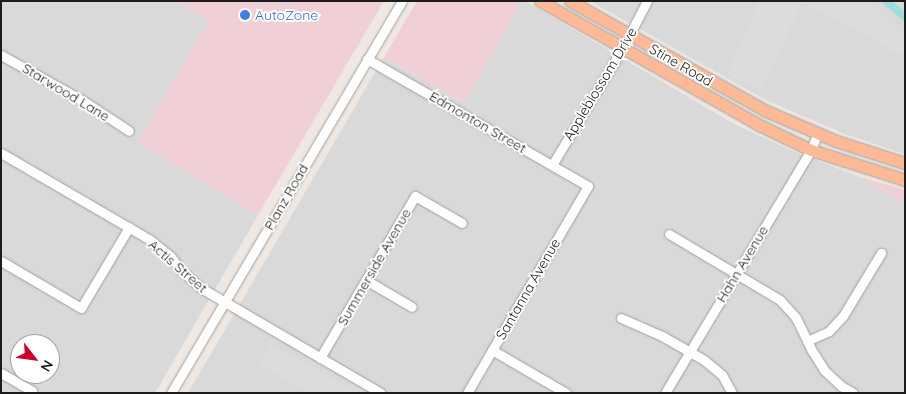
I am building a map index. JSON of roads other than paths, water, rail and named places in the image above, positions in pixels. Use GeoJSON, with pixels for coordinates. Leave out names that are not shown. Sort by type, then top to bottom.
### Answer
{"type":"FeatureCollection","features":[{"type":"Feature","properties":{"kind":"main road","name":"Stine Road"},"geometry":{"type":"LineString","coordinates":[[540,1],[716,103],[811,150],[905,180]]}},
{"type":"Feature","properties":{"kind":"main road","name":"Stine Road"},"geometry":{"type":"LineString","coordinates":[[570,1],[731,93],[817,134],[905,163]]}},
{"type":"Feature","properties":{"kind":"street","name":"Planz Road"},"geometry":{"type":"LineString","coordinates":[[171,393],[402,1]]}},
{"type":"Feature","properties":{"kind":"street","name":"Appleblossom Drive"},"geometry":{"type":"LineString","coordinates":[[552,165],[622,49],[647,1]]}},
{"type":"Feature","properties":{"kind":"street","name":"Starwood Lane"},"geometry":{"type":"LineString","coordinates":[[1,55],[82,100],[129,131]]}},
{"type":"Feature","properties":{"kind":"street","name":"Edmonton Street"},"geometry":{"type":"LineString","coordinates":[[367,58],[588,186]]}},
{"type":"Feature","properties":{"kind":"street","name":"Hahn Avenue"},"geometry":{"type":"LineString","coordinates":[[665,393],[811,150],[817,134]]}},
{"type":"Feature","properties":{"kind":"street","name":"Actis Street"},"geometry":{"type":"LineString","coordinates":[[1,153],[160,247],[190,280],[224,302],[382,393]]}},
{"type":"Feature","properties":{"kind":"street","name":"Santanna Avenue"},"geometry":{"type":"LineString","coordinates":[[467,393],[588,186]]}},
{"type":"Feature","properties":{"kind":"street","name":"Summerside Avenue"},"geometry":{"type":"LineString","coordinates":[[320,358],[415,196],[462,223]]}},
{"type":"Feature","properties":{"kind":"street"},"geometry":{"type":"LineString","coordinates":[[1,261],[81,308],[128,227]]}},
{"type":"Feature","properties":{"kind":"street"},"geometry":{"type":"LineString","coordinates":[[669,234],[780,300],[796,318],[824,370],[841,386],[853,393]]}},
{"type":"Feature","properties":{"kind":"street"},"geometry":{"type":"LineString","coordinates":[[807,341],[829,330],[843,316],[881,253]]}},
{"type":"Feature","properties":{"kind":"street"},"geometry":{"type":"LineString","coordinates":[[366,280],[412,307]]}},
{"type":"Feature","properties":{"kind":"street"},"geometry":{"type":"LineString","coordinates":[[621,318],[662,336],[713,367],[722,375],[732,393]]}},
{"type":"Feature","properties":{"kind":"street"},"geometry":{"type":"LineString","coordinates":[[492,350],[566,393]]}},
{"type":"Feature","properties":{"kind":"street"},"geometry":{"type":"LineString","coordinates":[[1,373],[31,392]]}},
{"type":"Feature","properties":{"kind":"waterway"},"geometry":{"type":"LineString","coordinates":[[886,1],[905,17]]}},
{"type":"Feature","properties":{"kind":"place","name":"AutoZone"},"geometry":{"type":"Point","coordinates":[245,15]}}]}
